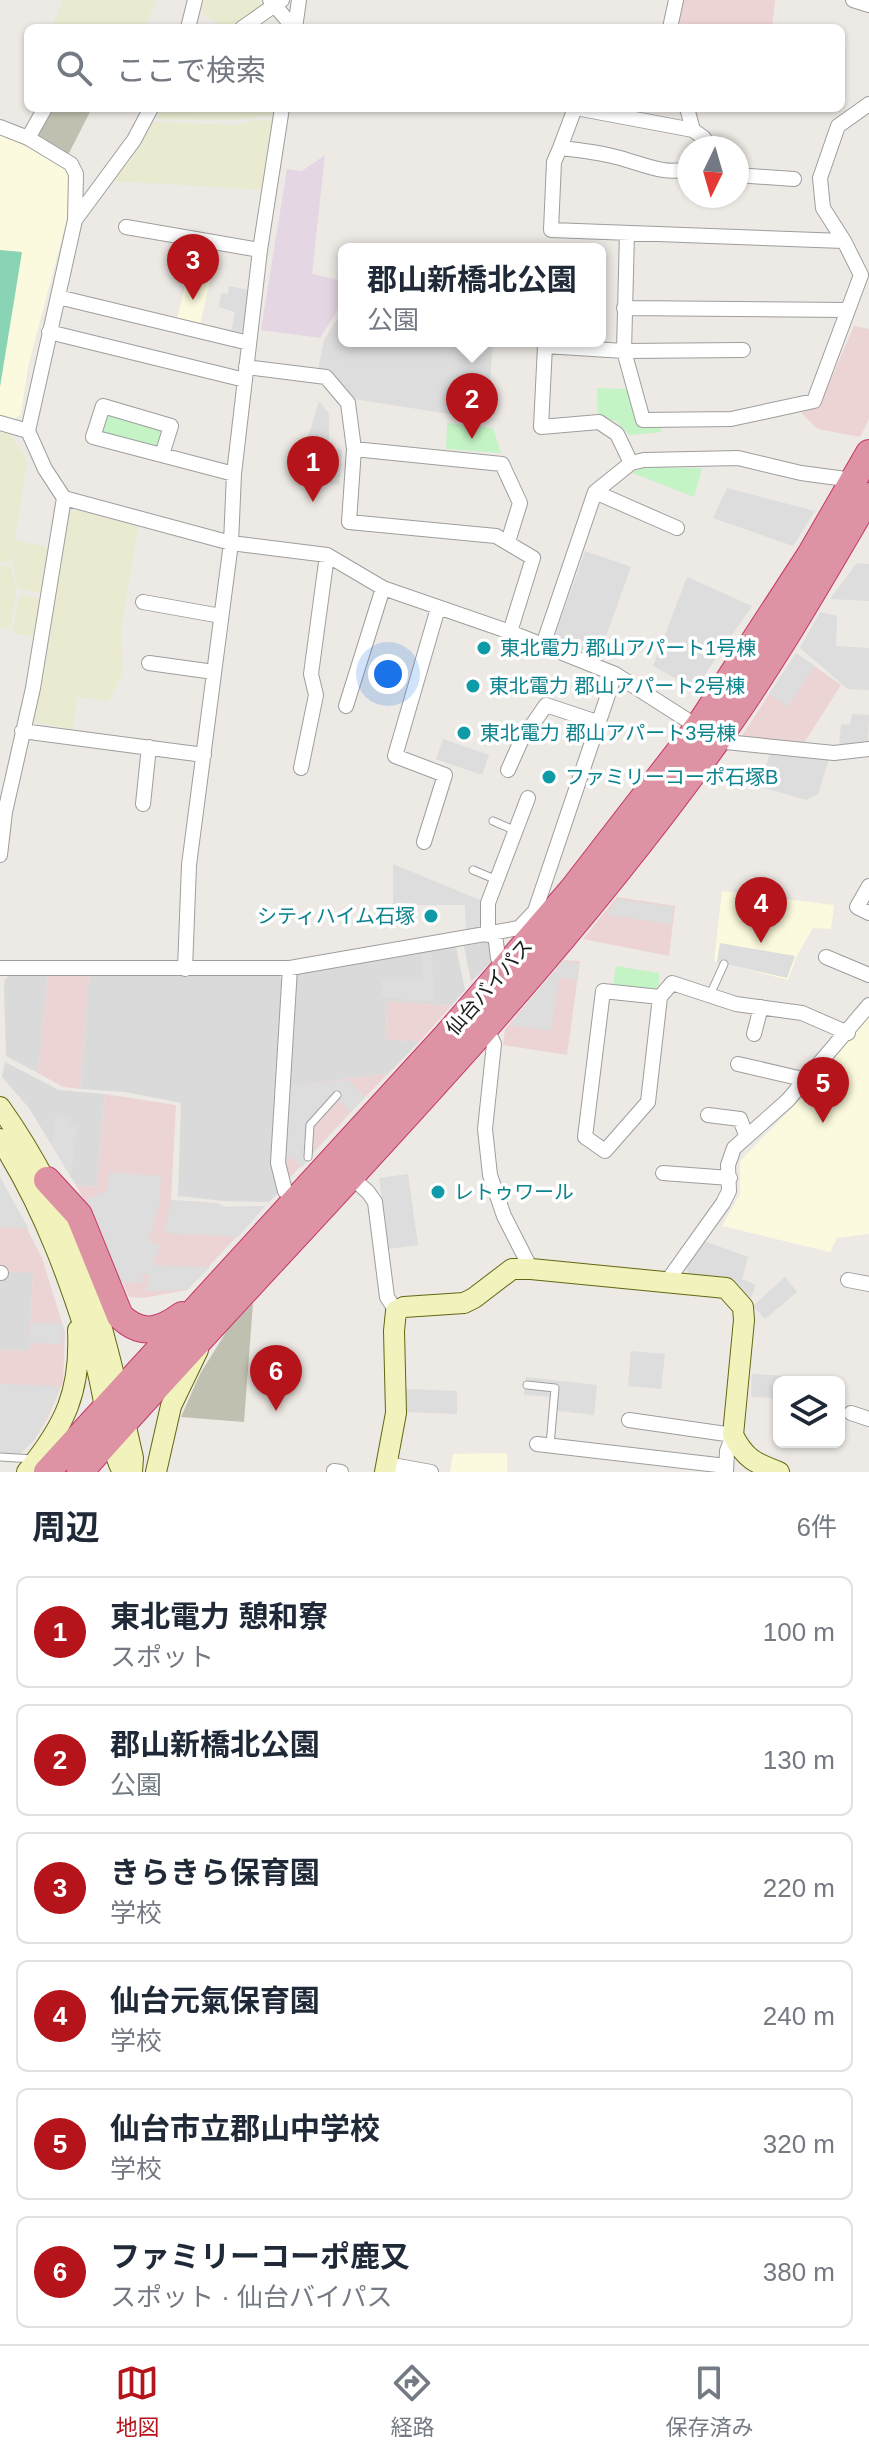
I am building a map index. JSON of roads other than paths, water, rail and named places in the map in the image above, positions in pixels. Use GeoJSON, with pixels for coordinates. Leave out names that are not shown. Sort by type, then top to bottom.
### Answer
{"type":"FeatureCollection","features":[{"type":"Feature","properties":{"kind":"highway","name":"仙台バイパス"},"geometry":{"type":"LineString","coordinates":[[80,1472],[116,1415],[204,1300],[506,967],[707,734],[796,622],[861,488],[869,453]]}},
{"type":"Feature","properties":{"kind":"highway","name":"仙台バイパス"},"geometry":{"type":"LineString","coordinates":[[37,1468],[116,1415],[210,1329],[486,1027],[572,925],[707,734]]}},
{"type":"Feature","properties":{"kind":"highway"},"geometry":{"type":"LineString","coordinates":[[47,1180],[79,1215],[91,1239],[112,1303],[126,1322],[139,1330],[156,1330],[204,1300]]}},
{"type":"Feature","properties":{"kind":"street"},"geometry":{"type":"LineString","coordinates":[[189,24],[195,0]]}},
{"type":"Feature","properties":{"kind":"street"},"geometry":{"type":"LineString","coordinates":[[295,24],[299,0]]}},
{"type":"Feature","properties":{"kind":"street"},"geometry":{"type":"LineString","coordinates":[[671,24],[676,0]]}},
{"type":"Feature","properties":{"kind":"street"},"geometry":{"type":"LineString","coordinates":[[853,0],[869,5]]}},
{"type":"Feature","properties":{"kind":"street"},"geometry":{"type":"LineString","coordinates":[[247,24],[275,2],[291,24]]}},
{"type":"Feature","properties":{"kind":"street"},"geometry":{"type":"LineString","coordinates":[[627,233],[624,351],[643,420],[731,419],[814,401],[861,275],[823,208],[820,178],[838,126],[869,104]]}},
{"type":"Feature","properties":{"kind":"street"},"geometry":{"type":"LineString","coordinates":[[28,138],[43,112]]}},
{"type":"Feature","properties":{"kind":"street"},"geometry":{"type":"LineString","coordinates":[[75,220],[134,140],[149,112]]}},
{"type":"Feature","properties":{"kind":"street"},"geometry":{"type":"LineString","coordinates":[[185,969],[189,865],[231,543],[234,474],[260,250],[281,112]]}},
{"type":"Feature","properties":{"kind":"street"},"geometry":{"type":"LineString","coordinates":[[574,112],[554,162],[551,230],[844,241]]}},
{"type":"Feature","properties":{"kind":"street"},"geometry":{"type":"LineString","coordinates":[[596,112],[693,130],[701,136]]}},
{"type":"Feature","properties":{"kind":"street"},"geometry":{"type":"LineString","coordinates":[[688,112],[693,130]]}},
{"type":"Feature","properties":{"kind":"street"},"geometry":{"type":"LineString","coordinates":[[0,127],[28,138],[71,164],[76,174],[75,220],[28,431],[45,469],[64,498],[231,543],[327,555],[383,588],[510,632],[615,674],[707,734],[821,752],[869,749]]}},
{"type":"Feature","properties":{"kind":"street"},"geometry":{"type":"LineString","coordinates":[[560,148],[615,156],[648,167],[677,171]]}},
{"type":"Feature","properties":{"kind":"street"},"geometry":{"type":"LineString","coordinates":[[749,176],[794,179]]}},
{"type":"Feature","properties":{"kind":"street"},"geometry":{"type":"LineString","coordinates":[[126,227],[260,250]]}},
{"type":"Feature","properties":{"kind":"street"},"geometry":{"type":"LineString","coordinates":[[58,297],[249,343]]}},
{"type":"Feature","properties":{"kind":"street"},"geometry":{"type":"LineString","coordinates":[[624,308],[848,310]]}},
{"type":"Feature","properties":{"kind":"street"},"geometry":{"type":"LineString","coordinates":[[49,332],[245,373],[326,377],[348,403],[354,449],[349,522],[496,536],[533,558],[510,632]]}},
{"type":"Feature","properties":{"kind":"street"},"geometry":{"type":"LineString","coordinates":[[545,347],[541,427],[599,422],[617,434],[631,463]]}},
{"type":"Feature","properties":{"kind":"street"},"geometry":{"type":"LineString","coordinates":[[561,347],[624,351],[743,350]]}},
{"type":"Feature","properties":{"kind":"street"},"geometry":{"type":"LineString","coordinates":[[162,455],[171,426],[103,406],[93,437],[234,474]]}},
{"type":"Feature","properties":{"kind":"street"},"geometry":{"type":"LineString","coordinates":[[0,423],[28,431]]}},
{"type":"Feature","properties":{"kind":"street"},"geometry":{"type":"LineString","coordinates":[[354,449],[502,464],[520,503],[508,542]]}},
{"type":"Feature","properties":{"kind":"street"},"geometry":{"type":"LineString","coordinates":[[543,645],[595,492],[631,463],[738,458],[861,488]]}},
{"type":"Feature","properties":{"kind":"street"},"geometry":{"type":"LineString","coordinates":[[595,492],[677,528]]}},
{"type":"Feature","properties":{"kind":"street"},"geometry":{"type":"LineString","coordinates":[[0,855],[5,812],[33,688],[64,498]]}},
{"type":"Feature","properties":{"kind":"street"},"geometry":{"type":"LineString","coordinates":[[301,768],[316,695],[311,674],[327,555]]}},
{"type":"Feature","properties":{"kind":"street"},"geometry":{"type":"LineString","coordinates":[[346,706],[383,588]]}},
{"type":"Feature","properties":{"kind":"street"},"geometry":{"type":"LineString","coordinates":[[143,602],[221,616]]}},
{"type":"Feature","properties":{"kind":"street"},"geometry":{"type":"LineString","coordinates":[[424,842],[445,775],[395,756],[438,608]]}},
{"type":"Feature","properties":{"kind":"street"},"geometry":{"type":"LineString","coordinates":[[149,663],[214,672]]}},
{"type":"Feature","properties":{"kind":"street"},"geometry":{"type":"LineString","coordinates":[[0,968],[290,968],[519,928],[535,911],[615,674]]}},
{"type":"Feature","properties":{"kind":"street"},"geometry":{"type":"LineString","coordinates":[[508,770],[521,741],[546,705],[597,722]]}},
{"type":"Feature","properties":{"kind":"street"},"geometry":{"type":"LineString","coordinates":[[22,731],[204,755]]}},
{"type":"Feature","properties":{"kind":"street"},"geometry":{"type":"LineString","coordinates":[[143,804],[149,747]]}},
{"type":"Feature","properties":{"kind":"street"},"geometry":{"type":"LineString","coordinates":[[506,967],[498,958],[488,903],[528,798]]}},
{"type":"Feature","properties":{"kind":"street"},"geometry":{"type":"LineString","coordinates":[[869,886],[857,907],[869,913]]}},
{"type":"Feature","properties":{"kind":"street"},"geometry":{"type":"LineString","coordinates":[[826,957],[869,975]]}},
{"type":"Feature","properties":{"kind":"street"},"geometry":{"type":"LineString","coordinates":[[290,968],[278,1163],[285,1191],[296,1199]]}},
{"type":"Feature","properties":{"kind":"street"},"geometry":{"type":"LineString","coordinates":[[660,997],[603,991],[585,1137],[605,1151],[648,1102],[660,997],[672,983],[736,1004],[802,1013],[848,1033]]}},
{"type":"Feature","properties":{"kind":"street"},"geometry":{"type":"LineString","coordinates":[[668,1280],[729,1191],[730,1158],[734,1148],[807,1080],[869,1005]]}},
{"type":"Feature","properties":{"kind":"street"},"geometry":{"type":"LineString","coordinates":[[754,1034],[761,1007]]}},
{"type":"Feature","properties":{"kind":"street"},"geometry":{"type":"LineString","coordinates":[[486,1027],[494,1044],[485,1129],[490,1175],[504,1216],[531,1269]]}},
{"type":"Feature","properties":{"kind":"street"},"geometry":{"type":"LineString","coordinates":[[738,1064],[807,1080]]}},
{"type":"Feature","properties":{"kind":"street"},"geometry":{"type":"LineString","coordinates":[[0,1107],[47,1180],[78,1248],[98,1309],[123,1472]]}},
{"type":"Feature","properties":{"kind":"street"},"geometry":{"type":"LineString","coordinates":[[708,1115],[740,1119],[746,1135]]}},
{"type":"Feature","properties":{"kind":"street"},"geometry":{"type":"LineString","coordinates":[[0,1139],[30,1189],[55,1244],[133,1458],[132,1472]]}},
{"type":"Feature","properties":{"kind":"street"},"geometry":{"type":"LineString","coordinates":[[663,1173],[730,1178]]}},
{"type":"Feature","properties":{"kind":"street"},"geometry":{"type":"LineString","coordinates":[[349,1175],[375,1202],[387,1297],[396,1311],[396,1413],[386,1468],[431,1472]]}},
{"type":"Feature","properties":{"kind":"street"},"geometry":{"type":"LineString","coordinates":[[396,1311],[404,1307],[464,1303],[512,1269],[668,1280],[726,1288],[743,1307],[733,1435],[727,1451],[726,1469],[543,1445]]}},
{"type":"Feature","properties":{"kind":"street"},"geometry":{"type":"LineString","coordinates":[[848,1280],[869,1284]]}},
{"type":"Feature","properties":{"kind":"street"},"geometry":{"type":"LineString","coordinates":[[37,1468],[74,1393],[79,1343],[77,1304]]}},
{"type":"Feature","properties":{"kind":"street"},"geometry":{"type":"LineString","coordinates":[[156,1472],[171,1406],[210,1329]]}},
{"type":"Feature","properties":{"kind":"street"},"geometry":{"type":"LineString","coordinates":[[851,1413],[869,1419]]}},
{"type":"Feature","properties":{"kind":"street"},"geometry":{"type":"LineString","coordinates":[[629,1420],[733,1435]]}},
{"type":"Feature","properties":{"kind":"street"},"geometry":{"type":"LineString","coordinates":[[733,1435],[742,1452],[779,1472]]}},
{"type":"Feature","properties":{"kind":"lane"},"geometry":{"type":"LineString","coordinates":[[493,821],[516,831]]}},
{"type":"Feature","properties":{"kind":"lane"},"geometry":{"type":"LineString","coordinates":[[473,870],[497,880]]}},
{"type":"Feature","properties":{"kind":"lane"},"geometry":{"type":"LineString","coordinates":[[710,995],[724,964]]}},
{"type":"Feature","properties":{"kind":"lane"},"geometry":{"type":"LineString","coordinates":[[308,1157],[310,1125],[337,1095]]}},
{"type":"Feature","properties":{"kind":"lane"},"geometry":{"type":"LineString","coordinates":[[527,1385],[555,1388],[543,1445]]}},
{"type":"Feature","properties":{"kind":"lane"},"geometry":{"type":"LineString","coordinates":[[0,1457],[37,1468]]}},
{"type":"Feature","properties":{"kind":"place","name":"きらきら保育園"},"geometry":{"type":"Point","coordinates":[193,300]}},
{"type":"Feature","properties":{"kind":"place","name":"郡山新橋北公園"},"geometry":{"type":"Point","coordinates":[472,439]}},
{"type":"Feature","properties":{"kind":"place","name":"東北電力 憩和寮"},"geometry":{"type":"Point","coordinates":[313,502]}},
{"type":"Feature","properties":{"kind":"place","name":"東北電力 郡山アパート1号棟"},"geometry":{"type":"Point","coordinates":[484,648]}},
{"type":"Feature","properties":{"kind":"place","name":"東北電力 郡山アパート2号棟"},"geometry":{"type":"Point","coordinates":[473,686]}},
{"type":"Feature","properties":{"kind":"place","name":"東北電力 郡山アパート3号棟"},"geometry":{"type":"Point","coordinates":[464,733]}},
{"type":"Feature","properties":{"kind":"place","name":"ファミリーコーポ石塚B"},"geometry":{"type":"Point","coordinates":[549,777]}},
{"type":"Feature","properties":{"kind":"place","name":"シティハイム石塚"},"geometry":{"type":"Point","coordinates":[431,916]}},
{"type":"Feature","properties":{"kind":"place","name":"仙台元氣保育園"},"geometry":{"type":"Point","coordinates":[761,943]}},
{"type":"Feature","properties":{"kind":"place","name":"仙台市立郡山中学校"},"geometry":{"type":"Point","coordinates":[823,1123]}},
{"type":"Feature","properties":{"kind":"place","name":"レトゥワール"},"geometry":{"type":"Point","coordinates":[438,1192]}},
{"type":"Feature","properties":{"kind":"place","name":"ファミリーコーポ鹿又"},"geometry":{"type":"Point","coordinates":[276,1411]}}]}
